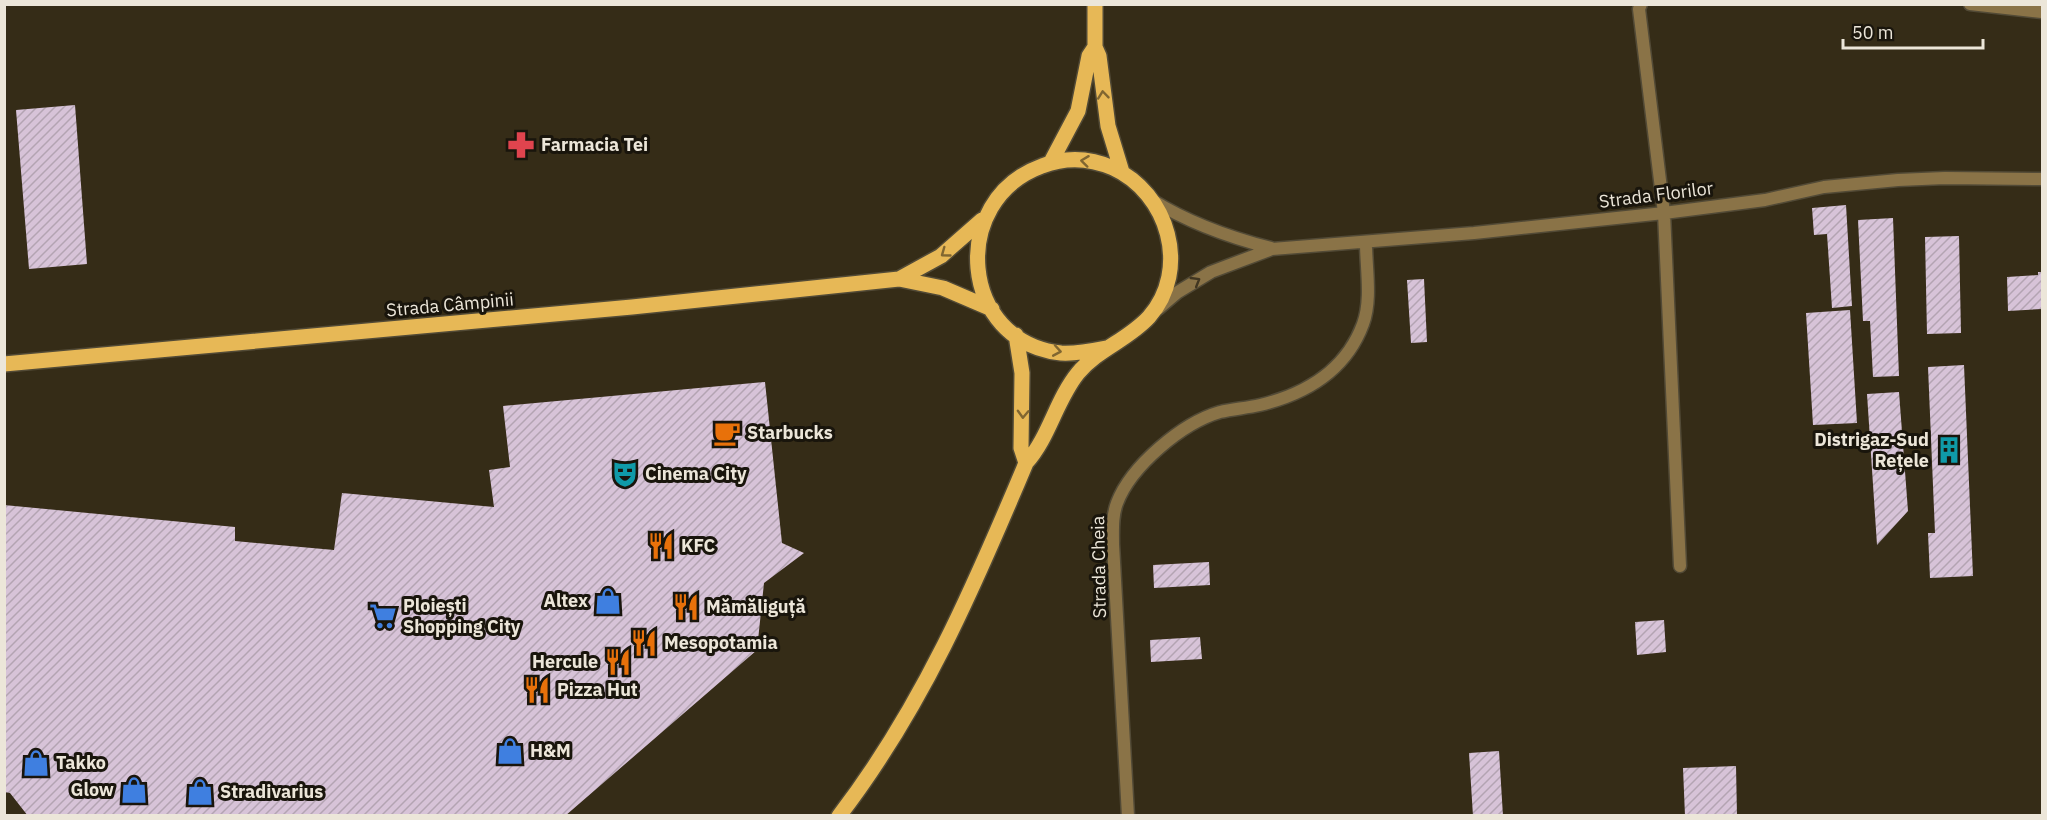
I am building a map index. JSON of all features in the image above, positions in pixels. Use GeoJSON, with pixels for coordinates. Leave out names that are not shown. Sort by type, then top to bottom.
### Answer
{"type":"FeatureCollection","features":[{"type":"Feature","properties":{"kind":"main road"},"geometry":{"type":"LineString","coordinates":[[1095,4],[1095,47],[1099,56],[1108,126],[1122,172]]}},
{"type":"Feature","properties":{"kind":"main road"},"geometry":{"type":"LineString","coordinates":[[1051,162],[1078,111],[1089,56],[1095,47]]}},
{"type":"Feature","properties":{"kind":"main road"},"geometry":{"type":"LineString","coordinates":[[839,816],[907,716],[940,656],[969,598],[1026,463],[1036,452],[1068,386],[1080,371],[1106,348],[1130,335],[1149,316],[1161,299],[1168,279],[1171,259],[1169,238],[1163,218],[1152,200],[1138,184],[1122,172],[1087,160],[1051,162],[1029,170],[1011,183],[995,199],[984,219],[978,237],[977,265],[983,293],[992,309],[1016,335],[1037,346],[1060,353],[1083,353],[1106,348]]}},
{"type":"Feature","properties":{"kind":"main road"},"geometry":{"type":"LineString","coordinates":[[899,279],[941,256],[984,219]]}},
{"type":"Feature","properties":{"kind":"main road"},"geometry":{"type":"LineString","coordinates":[[899,279],[943,288],[992,309]]}},
{"type":"Feature","properties":{"kind":"main road","name":"Strada Câmpinii"},"geometry":{"type":"LineString","coordinates":[[4,364],[632,308],[899,279]]}},
{"type":"Feature","properties":{"kind":"main road"},"geometry":{"type":"LineString","coordinates":[[1016,335],[1022,373],[1022,448],[1026,463]]}},
{"type":"Feature","properties":{"kind":"street"},"geometry":{"type":"LineString","coordinates":[[1641,4],[1639,9],[1664,213],[1680,566]]}},
{"type":"Feature","properties":{"kind":"street"},"geometry":{"type":"LineString","coordinates":[[1970,4],[2043,12]]}},
{"type":"Feature","properties":{"kind":"street","name":"Strada Florilor"},"geometry":{"type":"LineString","coordinates":[[1272,249],[1366,243],[1664,213],[1765,200],[1824,187],[1887,181],[1945,178],[2043,179]]}},
{"type":"Feature","properties":{"kind":"street"},"geometry":{"type":"LineString","coordinates":[[1152,200],[1178,216],[1217,232],[1272,249]]}},
{"type":"Feature","properties":{"kind":"street","name":"Strada Cheia"},"geometry":{"type":"LineString","coordinates":[[1128,816],[1113,544],[1116,506],[1124,486],[1137,470],[1188,427],[1220,412],[1295,394],[1321,380],[1342,361],[1364,322],[1366,243]]}},
{"type":"Feature","properties":{"kind":"street"},"geometry":{"type":"LineString","coordinates":[[1149,316],[1178,292],[1211,272],[1272,249]]}},
{"type":"Feature","properties":{"kind":"building"},"geometry":{"type":"Polygon","coordinates":[[[75,105],[87,264],[29,269],[16,110],[75,105]]]}},
{"type":"Feature","properties":{"kind":"building"},"geometry":{"type":"Polygon","coordinates":[[[1846,205],[1852,306],[1832,308],[1827,234],[1814,235],[1812,208],[1846,205]]]}},
{"type":"Feature","properties":{"kind":"building"},"geometry":{"type":"Polygon","coordinates":[[[1893,218],[1899,376],[1873,377],[1870,321],[1863,321],[1858,220],[1893,218]]]}},
{"type":"Feature","properties":{"kind":"building"},"geometry":{"type":"Polygon","coordinates":[[[1959,236],[1961,333],[1927,334],[1925,237],[1959,236]]]}},
{"type":"Feature","properties":{"kind":"building"},"geometry":{"type":"Polygon","coordinates":[[[2038,272],[2042,272],[2042,309],[2008,311],[2007,277],[2038,275],[2038,272]]]}},
{"type":"Feature","properties":{"kind":"building"},"geometry":{"type":"Polygon","coordinates":[[[1424,279],[1427,342],[1411,343],[1407,280],[1424,279]]]}},
{"type":"Feature","properties":{"kind":"building"},"geometry":{"type":"Polygon","coordinates":[[[1850,310],[1857,423],[1813,425],[1806,313],[1850,310]]]}},
{"type":"Feature","properties":{"kind":"building","name":"Distrigaz-Sud Rețele"},"geometry":{"type":"Polygon","coordinates":[[[1964,365],[1973,576],[1930,578],[1928,533],[1935,533],[1928,367],[1964,365]]]}},
{"type":"Feature","properties":{"kind":"building","name":"Ploiești Shopping City"},"geometry":{"type":"Polygon","coordinates":[[[765,382],[782,543],[804,553],[764,583],[757,650],[565,816],[28,816],[10,793],[4,792],[4,505],[235,527],[235,541],[334,550],[342,493],[494,507],[489,470],[510,467],[503,406],[765,382]]]}},
{"type":"Feature","properties":{"kind":"building"},"geometry":{"type":"Polygon","coordinates":[[[1899,392],[1908,511],[1877,545],[1867,394],[1899,392]]]}},
{"type":"Feature","properties":{"kind":"building"},"geometry":{"type":"Polygon","coordinates":[[[1209,562],[1210,585],[1154,588],[1153,565],[1209,562]]]}},
{"type":"Feature","properties":{"kind":"building"},"geometry":{"type":"Polygon","coordinates":[[[1664,620],[1666,652],[1637,655],[1635,622],[1664,620]]]}},
{"type":"Feature","properties":{"kind":"building"},"geometry":{"type":"Polygon","coordinates":[[[1200,637],[1202,659],[1151,662],[1150,640],[1200,637]]]}},
{"type":"Feature","properties":{"kind":"building"},"geometry":{"type":"Polygon","coordinates":[[[1499,751],[1503,816],[1473,816],[1469,753],[1499,751]]]}},
{"type":"Feature","properties":{"kind":"building"},"geometry":{"type":"Polygon","coordinates":[[[1736,766],[1737,816],[1685,816],[1683,768],[1736,766]]]}},
{"type":"Feature","properties":{"kind":"place","name":"Farmacia Tei"},"geometry":{"type":"Point","coordinates":[521,145]}},
{"type":"Feature","properties":{"kind":"place","name":"Starbucks"},"geometry":{"type":"Point","coordinates":[727,433]}},
{"type":"Feature","properties":{"kind":"place","name":"Distrigaz-Sud Rețele"},"geometry":{"type":"Point","coordinates":[1949,450]}},
{"type":"Feature","properties":{"kind":"place","name":"Cinema City"},"geometry":{"type":"Point","coordinates":[625,474]}},
{"type":"Feature","properties":{"kind":"place","name":"KFC"},"geometry":{"type":"Point","coordinates":[661,546]}},
{"type":"Feature","properties":{"kind":"place","name":"Altex"},"geometry":{"type":"Point","coordinates":[608,601]}},
{"type":"Feature","properties":{"kind":"place","name":"Mămăliguță"},"geometry":{"type":"Point","coordinates":[686,607]}},
{"type":"Feature","properties":{"kind":"place","name":"Ploiești Shopping City"},"geometry":{"type":"Point","coordinates":[383,616]}},
{"type":"Feature","properties":{"kind":"place","name":"Mesopotamia"},"geometry":{"type":"Point","coordinates":[644,643]}},
{"type":"Feature","properties":{"kind":"place","name":"Hercule"},"geometry":{"type":"Point","coordinates":[618,662]}},
{"type":"Feature","properties":{"kind":"place","name":"Pizza Hut"},"geometry":{"type":"Point","coordinates":[537,690]}},
{"type":"Feature","properties":{"kind":"place","name":"H&M"},"geometry":{"type":"Point","coordinates":[510,751]}},
{"type":"Feature","properties":{"kind":"place","name":"Takko"},"geometry":{"type":"Point","coordinates":[36,763]}},
{"type":"Feature","properties":{"kind":"place","name":"Glow"},"geometry":{"type":"Point","coordinates":[134,790]}},
{"type":"Feature","properties":{"kind":"place","name":"Stradivarius"},"geometry":{"type":"Point","coordinates":[200,792]}}]}
